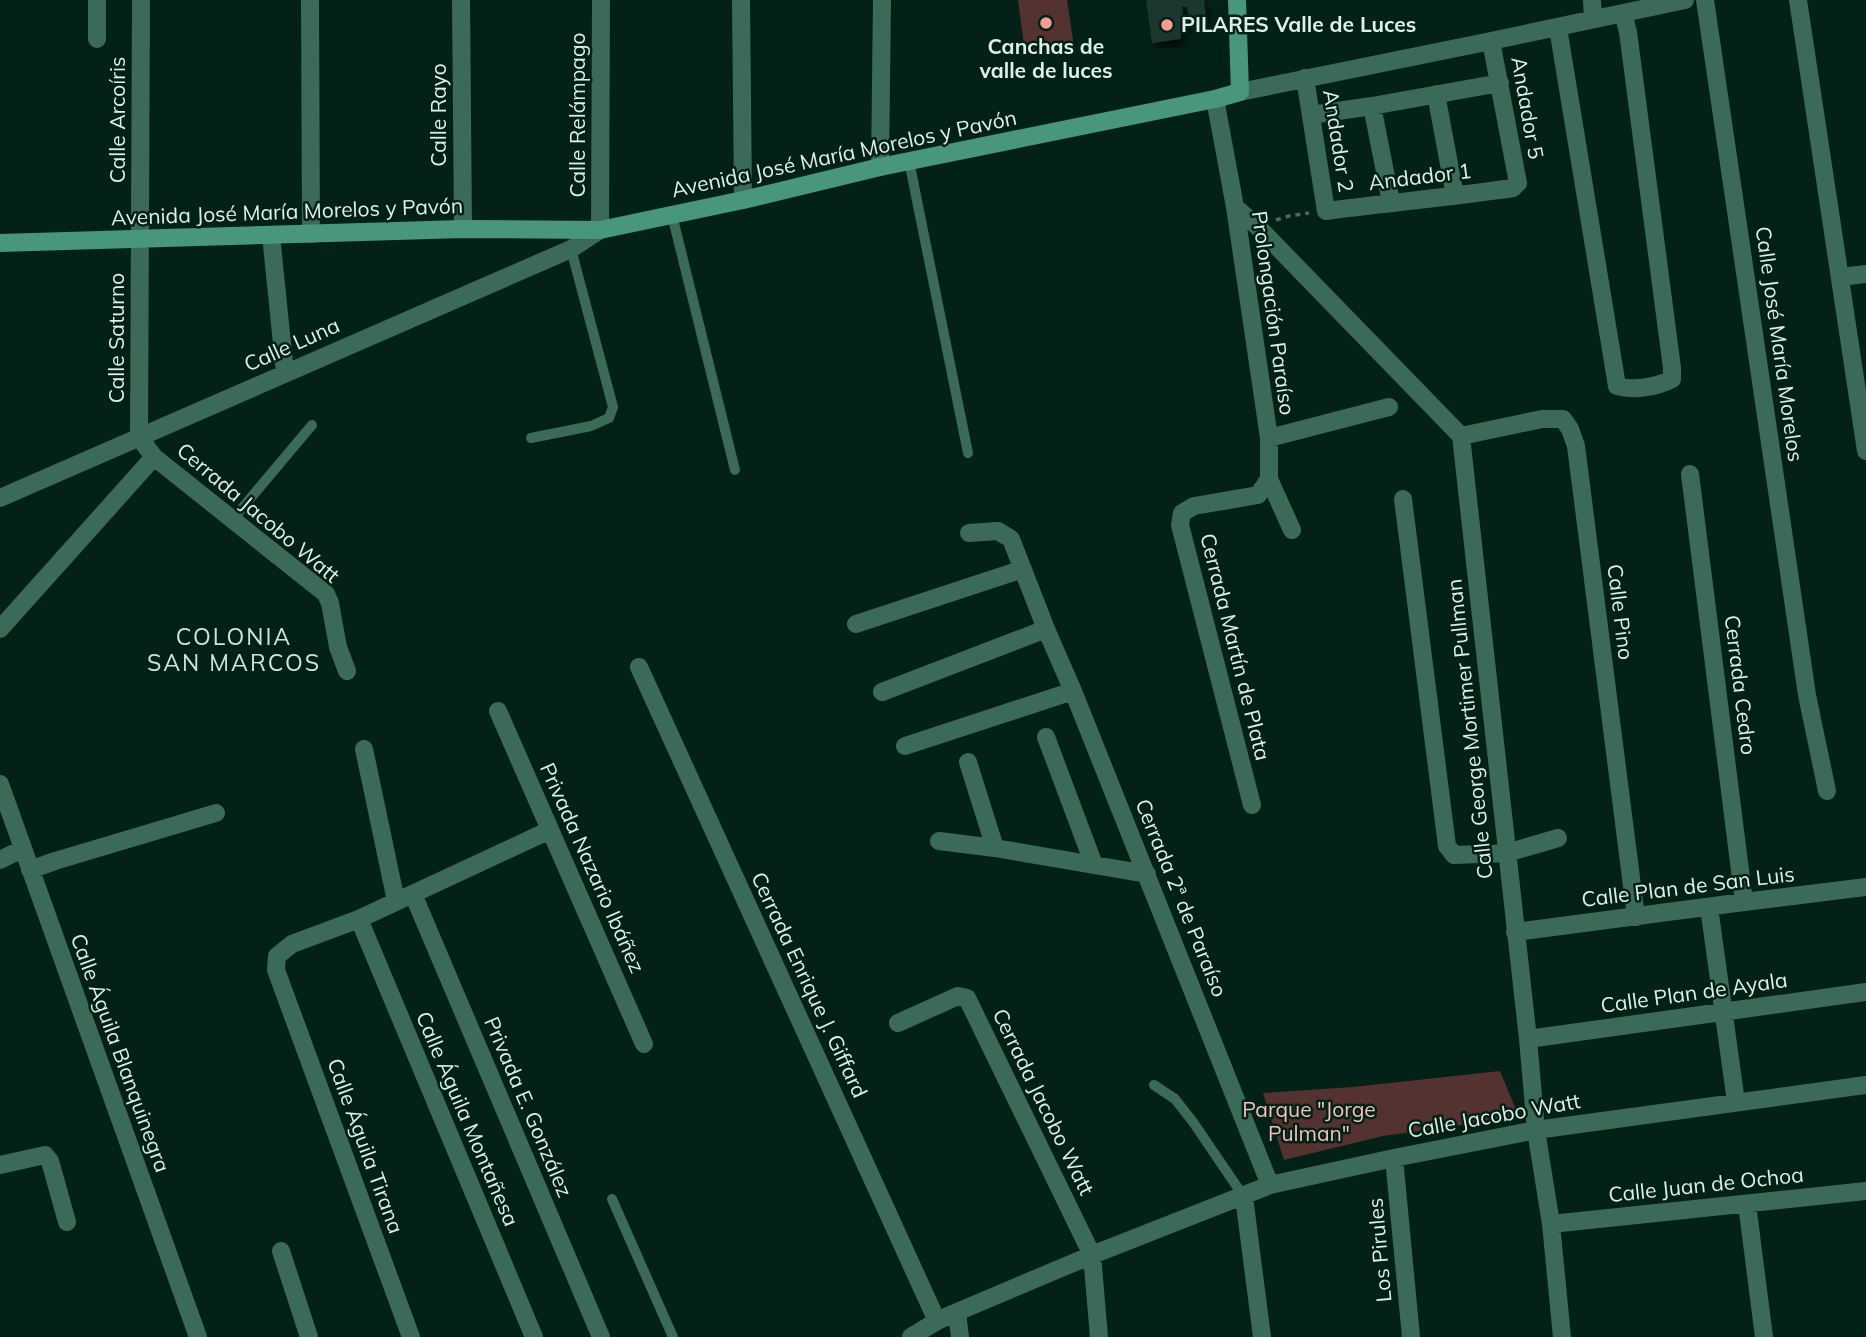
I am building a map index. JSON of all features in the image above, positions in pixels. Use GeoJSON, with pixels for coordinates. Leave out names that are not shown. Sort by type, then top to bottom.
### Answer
{"type":"FeatureCollection","features":[{"type":"Feature","properties":{"kind":"street"},"geometry":{"type":"LineString","coordinates":[[97,0],[97,39]]}},
{"type":"Feature","properties":{"kind":"street","name":"Calle Arcoíris"},"geometry":{"type":"LineString","coordinates":[[139,240],[141,0]]}},
{"type":"Feature","properties":{"kind":"street"},"geometry":{"type":"LineString","coordinates":[[310,0],[311,234]]}},
{"type":"Feature","properties":{"kind":"street","name":"Calle Rayo"},"geometry":{"type":"LineString","coordinates":[[461,0],[463,229]]}},
{"type":"Feature","properties":{"kind":"street","name":"Calle Relámpago"},"geometry":{"type":"LineString","coordinates":[[600,230],[601,0]]}},
{"type":"Feature","properties":{"kind":"street"},"geometry":{"type":"LineString","coordinates":[[741,0],[743,200]]}},
{"type":"Feature","properties":{"kind":"street"},"geometry":{"type":"LineString","coordinates":[[880,167],[882,0]]}},
{"type":"Feature","properties":{"kind":"street"},"geometry":{"type":"LineString","coordinates":[[1237,0],[1240,92]]}},
{"type":"Feature","properties":{"kind":"street"},"geometry":{"type":"LineString","coordinates":[[1592,0],[1593,19]]}},
{"type":"Feature","properties":{"kind":"street","name":"Calle José María Morelos"},"geometry":{"type":"LineString","coordinates":[[1705,0],[1807,695],[1827,791]]}},
{"type":"Feature","properties":{"kind":"street"},"geometry":{"type":"LineString","coordinates":[[1798,0],[1866,451]]}},
{"type":"Feature","properties":{"kind":"street","name":"Avenida José María Morelos y Pavón"},"geometry":{"type":"LineString","coordinates":[[0,243],[463,229],[600,230],[743,200],[880,167],[1558,28],[1675,1]]}},
{"type":"Feature","properties":{"kind":"street"},"geometry":{"type":"LineString","coordinates":[[1558,28],[1617,386],[1626,388],[1663,384],[1672,379],[1672,368],[1632,59],[1623,13]]}},
{"type":"Feature","properties":{"kind":"street","name":"Andador 5"},"geometry":{"type":"LineString","coordinates":[[1491,41],[1518,183]]}},
{"type":"Feature","properties":{"kind":"street","name":"Andador 2"},"geometry":{"type":"LineString","coordinates":[[1305,78],[1326,211]]}},
{"type":"Feature","properties":{"kind":"street"},"geometry":{"type":"LineString","coordinates":[[1311,115],[1500,83]]}},
{"type":"Feature","properties":{"kind":"street"},"geometry":{"type":"LineString","coordinates":[[1436,94],[1455,196]]}},
{"type":"Feature","properties":{"kind":"street","name":"Prolongación Paraíso"},"geometry":{"type":"LineString","coordinates":[[1214,99],[1234,207],[1269,438],[1269,479],[1292,530]]}},
{"type":"Feature","properties":{"kind":"street"},"geometry":{"type":"LineString","coordinates":[[1372,106],[1391,202]]}},
{"type":"Feature","properties":{"kind":"street","name":"Andador 1"},"geometry":{"type":"LineString","coordinates":[[1326,211],[1513,188],[1518,183]]}},
{"type":"Feature","properties":{"kind":"street"},"geometry":{"type":"LineString","coordinates":[[1234,207],[1257,226],[1461,436]]}},
{"type":"Feature","properties":{"kind":"street","name":"Calle Luna"},"geometry":{"type":"LineString","coordinates":[[0,498],[571,249],[600,230]]}},
{"type":"Feature","properties":{"kind":"street"},"geometry":{"type":"LineString","coordinates":[[271,235],[285,373]]}},
{"type":"Feature","properties":{"kind":"street","name":"Calle Saturno"},"geometry":{"type":"LineString","coordinates":[[139,240],[139,437]]}},
{"type":"Feature","properties":{"kind":"street"},"geometry":{"type":"LineString","coordinates":[[1840,277],[1866,274]]}},
{"type":"Feature","properties":{"kind":"street"},"geometry":{"type":"LineString","coordinates":[[1269,438],[1389,407]]}},
{"type":"Feature","properties":{"kind":"street","name":"Calle Pino"},"geometry":{"type":"LineString","coordinates":[[1461,436],[1542,419],[1563,419],[1570,429],[1576,446],[1636,917]]}},
{"type":"Feature","properties":{"kind":"street","name":"Calle George Mortimer Pullman"},"geometry":{"type":"LineString","coordinates":[[1461,436],[1536,1130],[1551,1224],[1562,1337]]}},
{"type":"Feature","properties":{"kind":"street","name":"Cerrada Jacobo Watt"},"geometry":{"type":"LineString","coordinates":[[139,437],[154,457],[326,594],[338,647],[347,671]]}},
{"type":"Feature","properties":{"kind":"street"},"geometry":{"type":"LineString","coordinates":[[0,629],[154,457]]}},
{"type":"Feature","properties":{"kind":"street","name":"Cerrada Cedro"},"geometry":{"type":"LineString","coordinates":[[1690,474],[1744,902]]}},
{"type":"Feature","properties":{"kind":"street","name":"Cerrada Martín de Plata"},"geometry":{"type":"LineString","coordinates":[[1252,805],[1180,525],[1182,513],[1194,506],[1258,495],[1269,479]]}},
{"type":"Feature","properties":{"kind":"street"},"geometry":{"type":"LineString","coordinates":[[1403,499],[1447,846],[1454,855],[1507,853],[1558,838]]}},
{"type":"Feature","properties":{"kind":"street","name":"Cerrada 2ª de Paraíso"},"geometry":{"type":"LineString","coordinates":[[969,533],[998,531],[1011,539],[1270,1185]]}},
{"type":"Feature","properties":{"kind":"street"},"geometry":{"type":"LineString","coordinates":[[856,624],[1023,569]]}},
{"type":"Feature","properties":{"kind":"street"},"geometry":{"type":"LineString","coordinates":[[882,692],[1046,629]]}},
{"type":"Feature","properties":{"kind":"street","name":"Cerrada Enrique J. Giffard"},"geometry":{"type":"LineString","coordinates":[[639,667],[937,1321]]}},
{"type":"Feature","properties":{"kind":"street"},"geometry":{"type":"LineString","coordinates":[[905,746],[1073,691]]}},
{"type":"Feature","properties":{"kind":"street","name":"Privada Nazario Ibáñez"},"geometry":{"type":"LineString","coordinates":[[498,711],[644,1044]]}},
{"type":"Feature","properties":{"kind":"street"},"geometry":{"type":"LineString","coordinates":[[1046,737],[1094,865]]}},
{"type":"Feature","properties":{"kind":"street","name":"Privada E. González"},"geometry":{"type":"LineString","coordinates":[[364,750],[390,879],[405,897],[601,1337]]}},
{"type":"Feature","properties":{"kind":"street"},"geometry":{"type":"LineString","coordinates":[[968,762],[995,848]]}},
{"type":"Feature","properties":{"kind":"street","name":"Calle Águila Blanquinegra"},"geometry":{"type":"LineString","coordinates":[[0,784],[198,1337]]}},
{"type":"Feature","properties":{"kind":"street"},"geometry":{"type":"LineString","coordinates":[[30,870],[216,813]]}},
{"type":"Feature","properties":{"kind":"street"},"geometry":{"type":"LineString","coordinates":[[359,919],[550,830]]}},
{"type":"Feature","properties":{"kind":"street"},"geometry":{"type":"LineString","coordinates":[[939,841],[1147,874]]}},
{"type":"Feature","properties":{"kind":"street"},"geometry":{"type":"LineString","coordinates":[[0,860],[22,849]]}},
{"type":"Feature","properties":{"kind":"street","name":"Calle Plan de San Luis"},"geometry":{"type":"LineString","coordinates":[[1515,932],[1866,887]]}},
{"type":"Feature","properties":{"kind":"street"},"geometry":{"type":"LineString","coordinates":[[1709,907],[1736,1102]]}},
{"type":"Feature","properties":{"kind":"street","name":"Calle Águila Tirana"},"geometry":{"type":"LineString","coordinates":[[359,919],[292,944],[277,956],[276,970],[411,1337]]}},
{"type":"Feature","properties":{"kind":"street","name":"Calle Águila Montañesa"},"geometry":{"type":"LineString","coordinates":[[359,919],[534,1337]]}},
{"type":"Feature","properties":{"kind":"street","name":"Calle Plan de Ayala"},"geometry":{"type":"LineString","coordinates":[[1528,1039],[1866,992]]}},
{"type":"Feature","properties":{"kind":"street","name":"Cerrada Jacobo Watt"},"geometry":{"type":"LineString","coordinates":[[898,1023],[958,996],[967,998],[1092,1255]]}},
{"type":"Feature","properties":{"kind":"street","name":"Calle Jacobo Watt"},"geometry":{"type":"LineString","coordinates":[[911,1337],[957,1312],[1270,1185],[1536,1130],[1866,1085]]}},
{"type":"Feature","properties":{"kind":"street"},"geometry":{"type":"LineString","coordinates":[[0,1165],[45,1155],[50,1161],[67,1222]]}},
{"type":"Feature","properties":{"kind":"street","name":"Los Pirules"},"geometry":{"type":"LineString","coordinates":[[1394,1158],[1411,1337]]}},
{"type":"Feature","properties":{"kind":"street","name":"Calle Juan de Ochoa"},"geometry":{"type":"LineString","coordinates":[[1551,1224],[1866,1191]]}},
{"type":"Feature","properties":{"kind":"street"},"geometry":{"type":"LineString","coordinates":[[1244,1197],[1262,1337]]}},
{"type":"Feature","properties":{"kind":"street"},"geometry":{"type":"LineString","coordinates":[[1747,1204],[1764,1337]]}},
{"type":"Feature","properties":{"kind":"street"},"geometry":{"type":"LineString","coordinates":[[281,1251],[309,1337]]}},
{"type":"Feature","properties":{"kind":"street"},"geometry":{"type":"LineString","coordinates":[[1092,1255],[1099,1337]]}},
{"type":"Feature","properties":{"kind":"street"},"geometry":{"type":"LineString","coordinates":[[957,1312],[960,1337]]}},
{"type":"Feature","properties":{"kind":"lane"},"geometry":{"type":"LineString","coordinates":[[909,162],[968,453]]}},
{"type":"Feature","properties":{"kind":"lane"},"geometry":{"type":"LineString","coordinates":[[672,215],[735,470]]}},
{"type":"Feature","properties":{"kind":"lane"},"geometry":{"type":"LineString","coordinates":[[531,438],[591,426],[609,418],[613,407],[571,249]]}},
{"type":"Feature","properties":{"kind":"lane"},"geometry":{"type":"LineString","coordinates":[[233,519],[312,425]]}},
{"type":"Feature","properties":{"kind":"lane"},"geometry":{"type":"LineString","coordinates":[[1154,1086],[1175,1099],[1244,1197]]}},
{"type":"Feature","properties":{"kind":"lane"},"geometry":{"type":"LineString","coordinates":[[612,1199],[673,1337]]}},
{"type":"Feature","properties":{"kind":"green space","name":"Canchas de valle de luces"},"geometry":{"type":"Polygon","coordinates":[[[1018,0],[1067,0],[1074,46],[1025,53],[1018,0]]]}},
{"type":"Feature","properties":{"kind":"green space","name":"Parque \"Jorge Pulman\""},"geometry":{"type":"Polygon","coordinates":[[[1500,1071],[1519,1117],[1383,1136],[1284,1160],[1263,1093],[1353,1087],[1500,1071]]]}},
{"type":"Feature","properties":{"kind":"building","name":"PILARES Valle de Luces"},"geometry":{"type":"Polygon","coordinates":[[[1146,0],[1204,0],[1206,18],[1189,20],[1187,7],[1182,7],[1185,29],[1180,30],[1181,39],[1152,43],[1146,0]]]}},
{"type":"Feature","properties":{"kind":"place","name":"Canchas de valle de luces"},"geometry":{"type":"Point","coordinates":[1046,23]}},
{"type":"Feature","properties":{"kind":"place","name":"PILARES Valle de Luces"},"geometry":{"type":"Point","coordinates":[1167,25]}},
{"type":"Feature","properties":{"kind":"district","name":"COLONIA SAN MARCOS"},"geometry":{"type":"Point","coordinates":[234,650]}}]}
